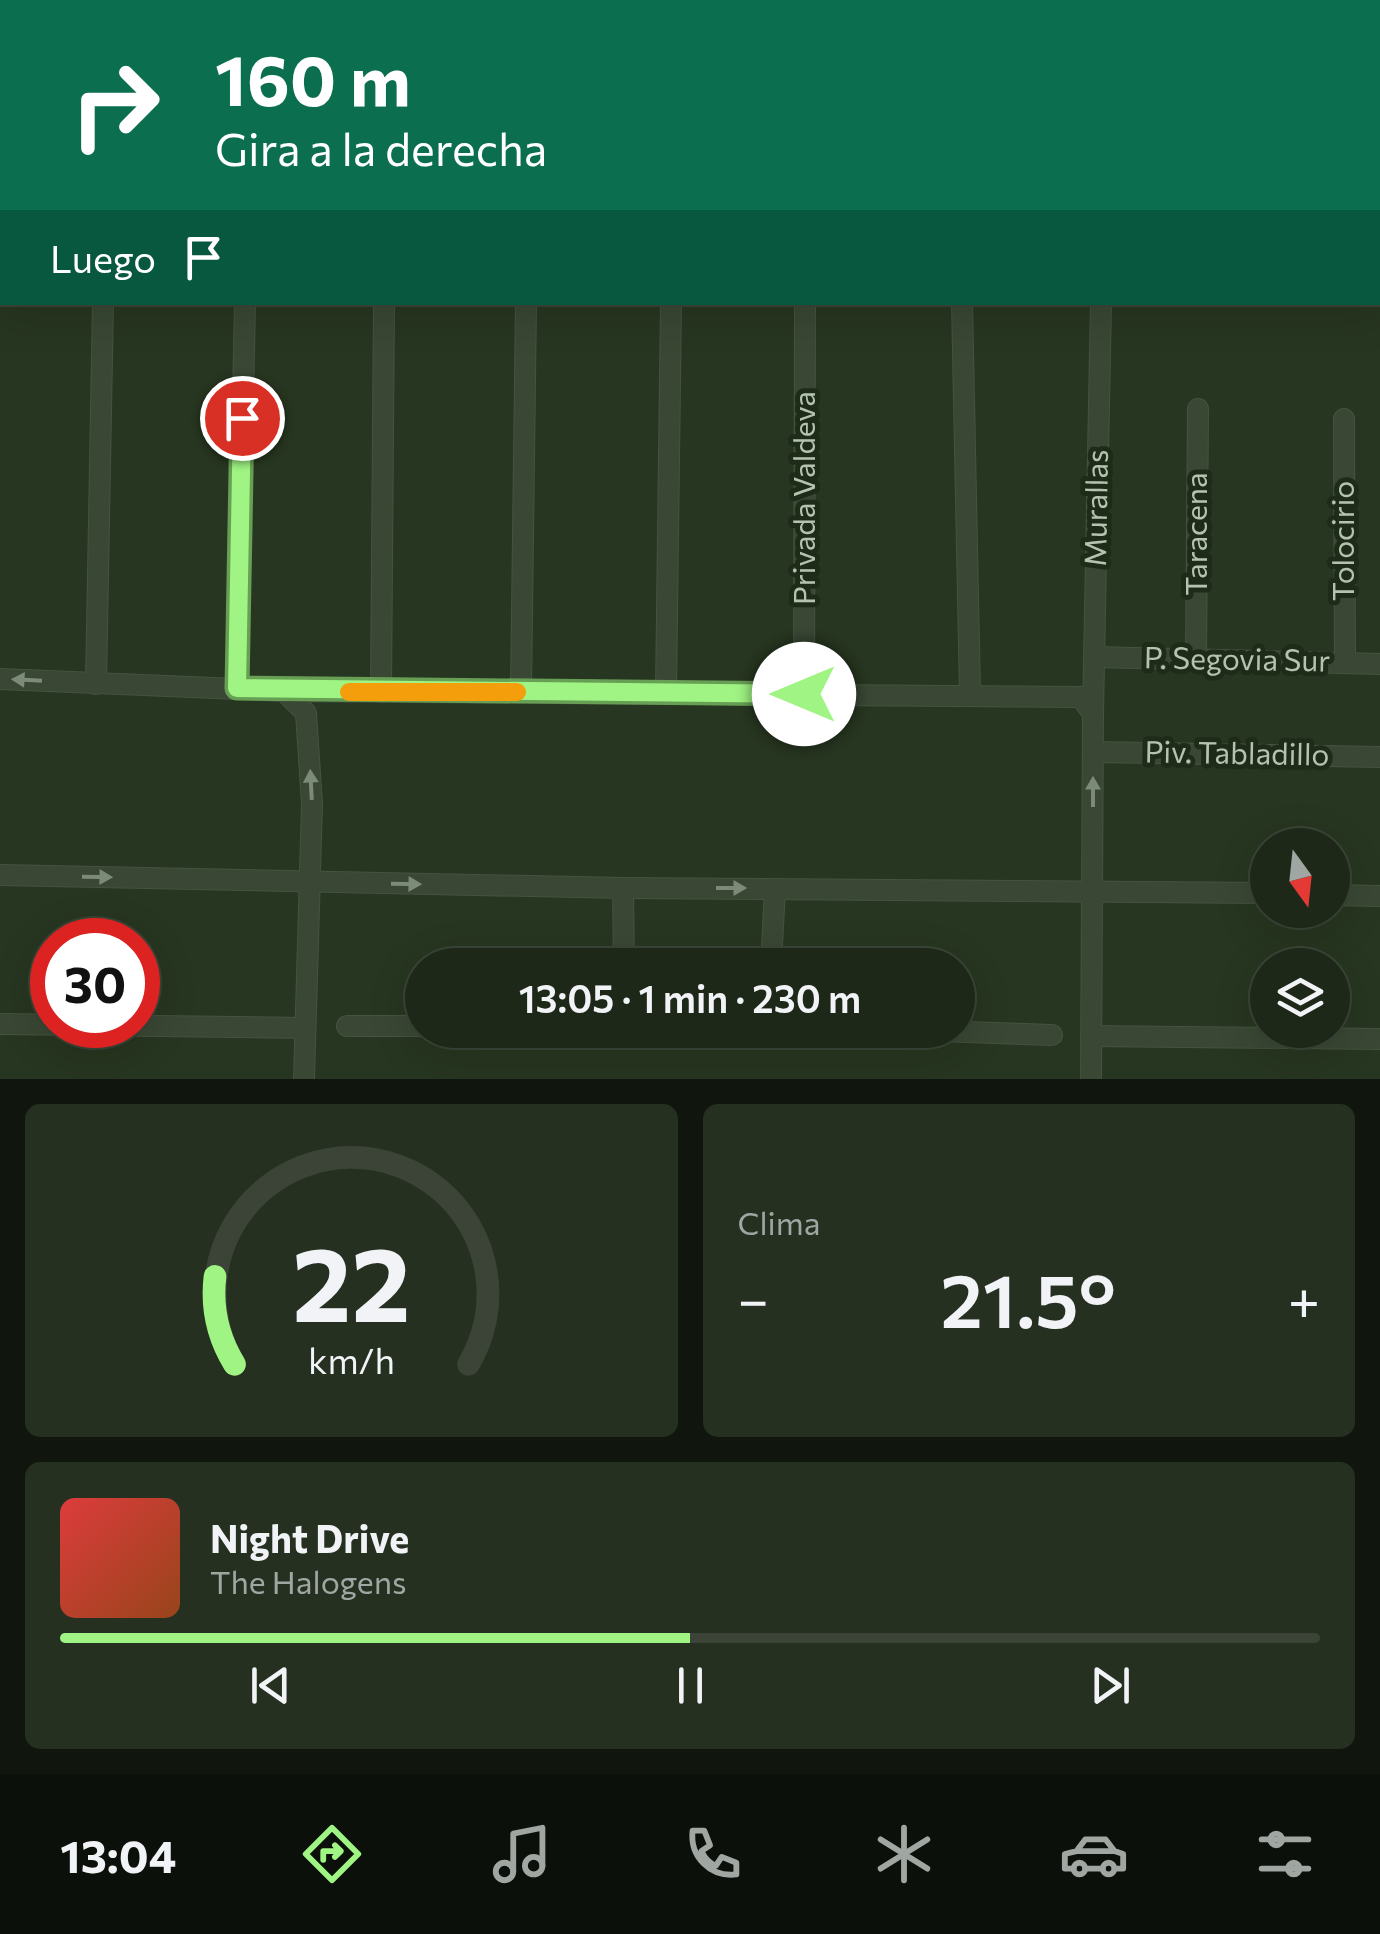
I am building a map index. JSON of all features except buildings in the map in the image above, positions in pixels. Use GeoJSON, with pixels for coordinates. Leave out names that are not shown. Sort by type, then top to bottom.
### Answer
{"type":"FeatureCollection","features":[{"type":"Feature","properties":{"kind":"street"},"geometry":{"type":"LineString","coordinates":[[96,684],[103,305]]}},
{"type":"Feature","properties":{"kind":"street"},"geometry":{"type":"LineString","coordinates":[[237,688],[244,305]]}},
{"type":"Feature","properties":{"kind":"street"},"geometry":{"type":"LineString","coordinates":[[381,692],[384,305]]}},
{"type":"Feature","properties":{"kind":"street"},"geometry":{"type":"LineString","coordinates":[[521,692],[526,305]]}},
{"type":"Feature","properties":{"kind":"street"},"geometry":{"type":"LineString","coordinates":[[666,693],[671,305]]}},
{"type":"Feature","properties":{"kind":"street","name":"Privada Valdeva"},"geometry":{"type":"LineString","coordinates":[[804,694],[806,305]]}},
{"type":"Feature","properties":{"kind":"street"},"geometry":{"type":"LineString","coordinates":[[962,305],[970,694]]}},
{"type":"Feature","properties":{"kind":"street","name":"Murallas"},"geometry":{"type":"LineString","coordinates":[[1091,1079],[1093,714],[1102,305]]}},
{"type":"Feature","properties":{"kind":"street","name":"Taracena"},"geometry":{"type":"LineString","coordinates":[[1196,660],[1198,408]]}},
{"type":"Feature","properties":{"kind":"street","name":"Tolocirio"},"geometry":{"type":"LineString","coordinates":[[1344,419],[1345,663]]}},
{"type":"Feature","properties":{"kind":"street","name":"P. Segovia Sur"},"geometry":{"type":"LineString","coordinates":[[1094,657],[1380,664]]}},
{"type":"Feature","properties":{"kind":"street"},"geometry":{"type":"LineString","coordinates":[[0,679],[284,691],[1067,694],[1081,697],[1093,714]]}},
{"type":"Feature","properties":{"kind":"street"},"geometry":{"type":"LineString","coordinates":[[284,691],[306,713],[312,804],[304,1079]]}},
{"type":"Feature","properties":{"kind":"street","name":"Piv. Tabladillo"},"geometry":{"type":"LineString","coordinates":[[1093,752],[1380,756]]}},
{"type":"Feature","properties":{"kind":"street"},"geometry":{"type":"LineString","coordinates":[[0,875],[623,888],[1250,894]]}},
{"type":"Feature","properties":{"kind":"street"},"geometry":{"type":"LineString","coordinates":[[623,888],[624,948]]}},
{"type":"Feature","properties":{"kind":"street"},"geometry":{"type":"LineString","coordinates":[[772,948],[775,888]]}},
{"type":"Feature","properties":{"kind":"street"},"geometry":{"type":"LineString","coordinates":[[1350,895],[1380,896]]}},
{"type":"Feature","properties":{"kind":"street"},"geometry":{"type":"LineString","coordinates":[[0,1024],[305,1028]]}},
{"type":"Feature","properties":{"kind":"street"},"geometry":{"type":"LineString","coordinates":[[347,1026],[405,1026]]}},
{"type":"Feature","properties":{"kind":"street"},"geometry":{"type":"LineString","coordinates":[[975,1032],[1052,1035]]}},
{"type":"Feature","properties":{"kind":"street"},"geometry":{"type":"LineString","coordinates":[[1092,1036],[1380,1038]]}},
{"type":"Feature","properties":{"kind":"slow traffic"},"geometry":{"type":"LineString","coordinates":[[349,692],[517,692]]}},
{"type":"Feature","properties":{"kind":"route"},"geometry":{"type":"LineString","coordinates":[[242,418],[237,688],[804,694]]}}]}
